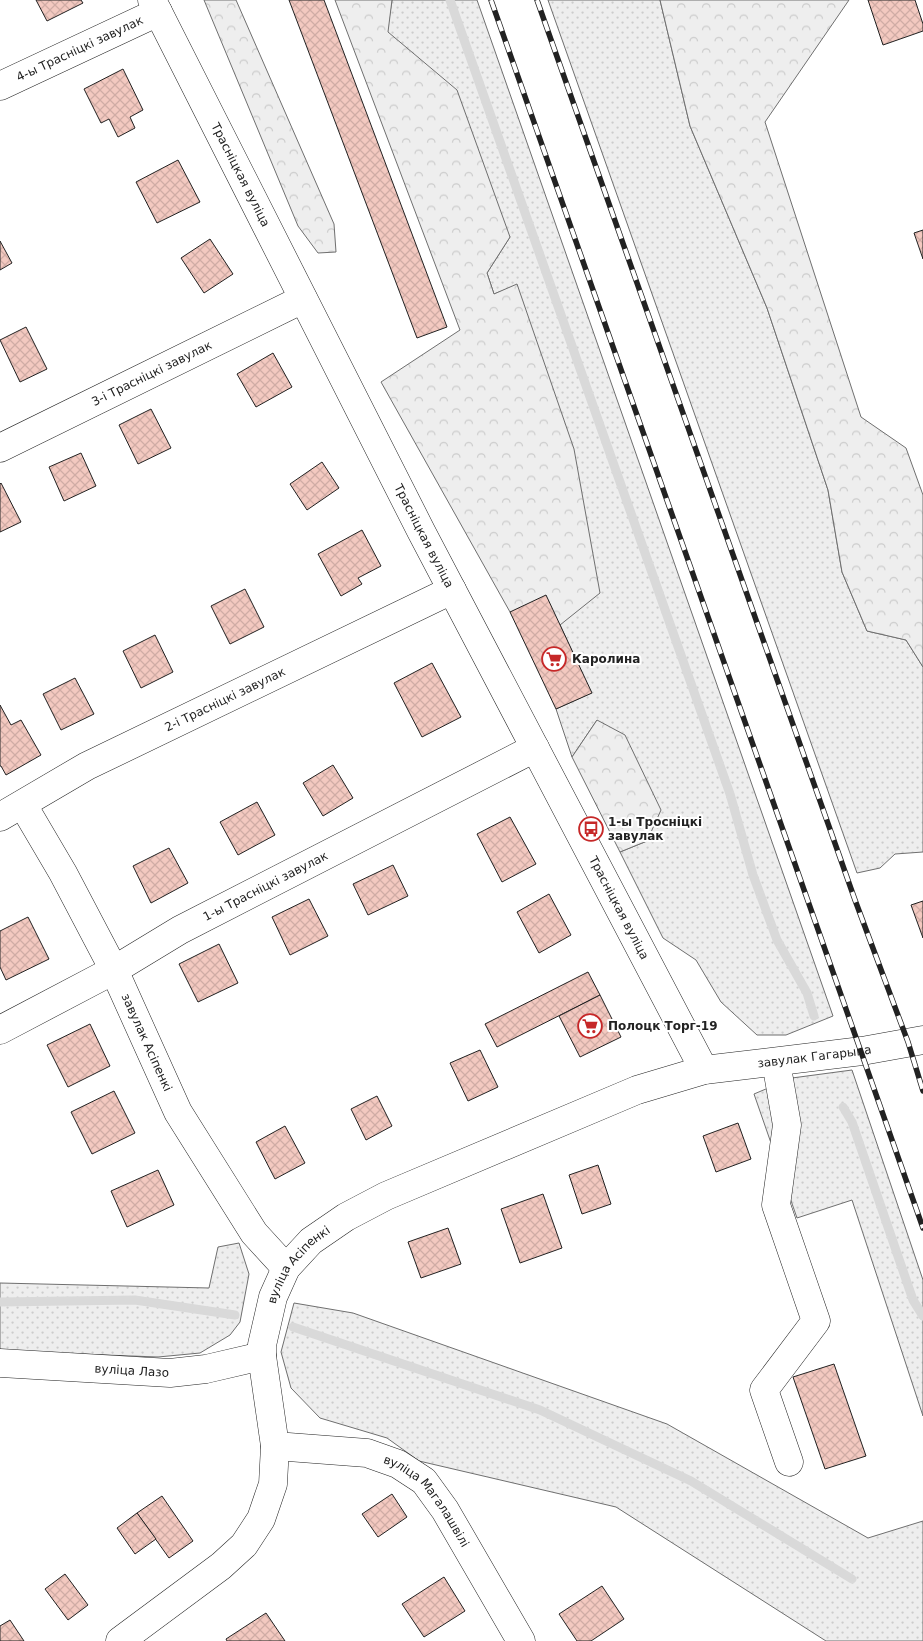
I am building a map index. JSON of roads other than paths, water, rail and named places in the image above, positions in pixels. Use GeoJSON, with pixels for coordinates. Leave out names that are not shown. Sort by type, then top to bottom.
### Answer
{"type":"FeatureCollection","features":[{"type":"Feature","properties":{"kind":"street","name":"4-ы Трасніцкі завулак"},"geometry":{"type":"LineString","coordinates":[[0,86],[155,6]]}},
{"type":"Feature","properties":{"kind":"street","name":"Трасніцкая вуліца"},"geometry":{"type":"LineString","coordinates":[[155,6],[452,590],[704,1070]]}},
{"type":"Feature","properties":{"kind":"street","name":"3-і Трасніцкі завулак"},"geometry":{"type":"LineString","coordinates":[[3,439],[303,299]]}},
{"type":"Feature","properties":{"kind":"street","name":"2-і Трасніцкі завулак"},"geometry":{"type":"LineString","coordinates":[[12,811],[87,766],[452,590]]}},
{"type":"Feature","properties":{"kind":"street","name":"1-ы Трасніцкі завулак"},"geometry":{"type":"LineString","coordinates":[[0,1030],[114,970],[180,930],[535,748]]}},
{"type":"Feature","properties":{"kind":"street","name":"завулак Асіпенкі"},"geometry":{"type":"LineString","coordinates":[[12,811],[64,874],[114,970],[178,1112],[254,1233],[286,1268]]}},
{"type":"Feature","properties":{"kind":"street","name":"завулак Гагарына"},"geometry":{"type":"LineString","coordinates":[[704,1070],[862,1051],[923,1040]]}},
{"type":"Feature","properties":{"kind":"street"},"geometry":{"type":"LineString","coordinates":[[776,1062],[787,1124],[776,1205],[816,1321],[764,1390],[788,1462]]}},
{"type":"Feature","properties":{"kind":"street","name":"вуліца Асіпенкі"},"geometry":{"type":"LineString","coordinates":[[120,1641],[221,1566],[244,1545],[261,1519],[273,1484],[275,1446],[262,1345],[273,1297],[286,1268],[310,1240],[386,1196],[637,1090],[704,1070]]}},
{"type":"Feature","properties":{"kind":"street","name":"вуліца Лазо"},"geometry":{"type":"LineString","coordinates":[[0,1363],[170,1373],[206,1368],[262,1356]]}},
{"type":"Feature","properties":{"kind":"street","name":"вуліца Магалашвілі"},"geometry":{"type":"LineString","coordinates":[[275,1446],[367,1453],[398,1464],[424,1481],[446,1510],[521,1641]]}},
{"type":"Feature","properties":{"kind":"waterway"},"geometry":{"type":"LineString","coordinates":[[450,0],[730,794],[753,875],[777,940],[807,993],[814,1016]]}},
{"type":"Feature","properties":{"kind":"waterway"},"geometry":{"type":"LineString","coordinates":[[843,1107],[852,1122],[913,1300],[923,1316]]}},
{"type":"Feature","properties":{"kind":"waterway"},"geometry":{"type":"LineString","coordinates":[[0,1302],[135,1300],[235,1315]]}},
{"type":"Feature","properties":{"kind":"waterway"},"geometry":{"type":"LineString","coordinates":[[293,1327],[540,1410],[691,1481],[852,1579]]}},
{"type":"Feature","properties":{"kind":"railway"},"geometry":{"type":"LineString","coordinates":[[491,0],[923,1228]]}},
{"type":"Feature","properties":{"kind":"railway"},"geometry":{"type":"LineString","coordinates":[[537,0],[855,900],[908,1042],[923,1091]]}},
{"type":"Feature","properties":{"kind":"place","name":"Каролина"},"geometry":{"type":"Point","coordinates":[554,659]}},
{"type":"Feature","properties":{"kind":"place","name":"1-ы Тросніцкі завулак"},"geometry":{"type":"Point","coordinates":[591,829]}},
{"type":"Feature","properties":{"kind":"place","name":"Полоцк Торг-19"},"geometry":{"type":"Point","coordinates":[590,1026]}}]}
